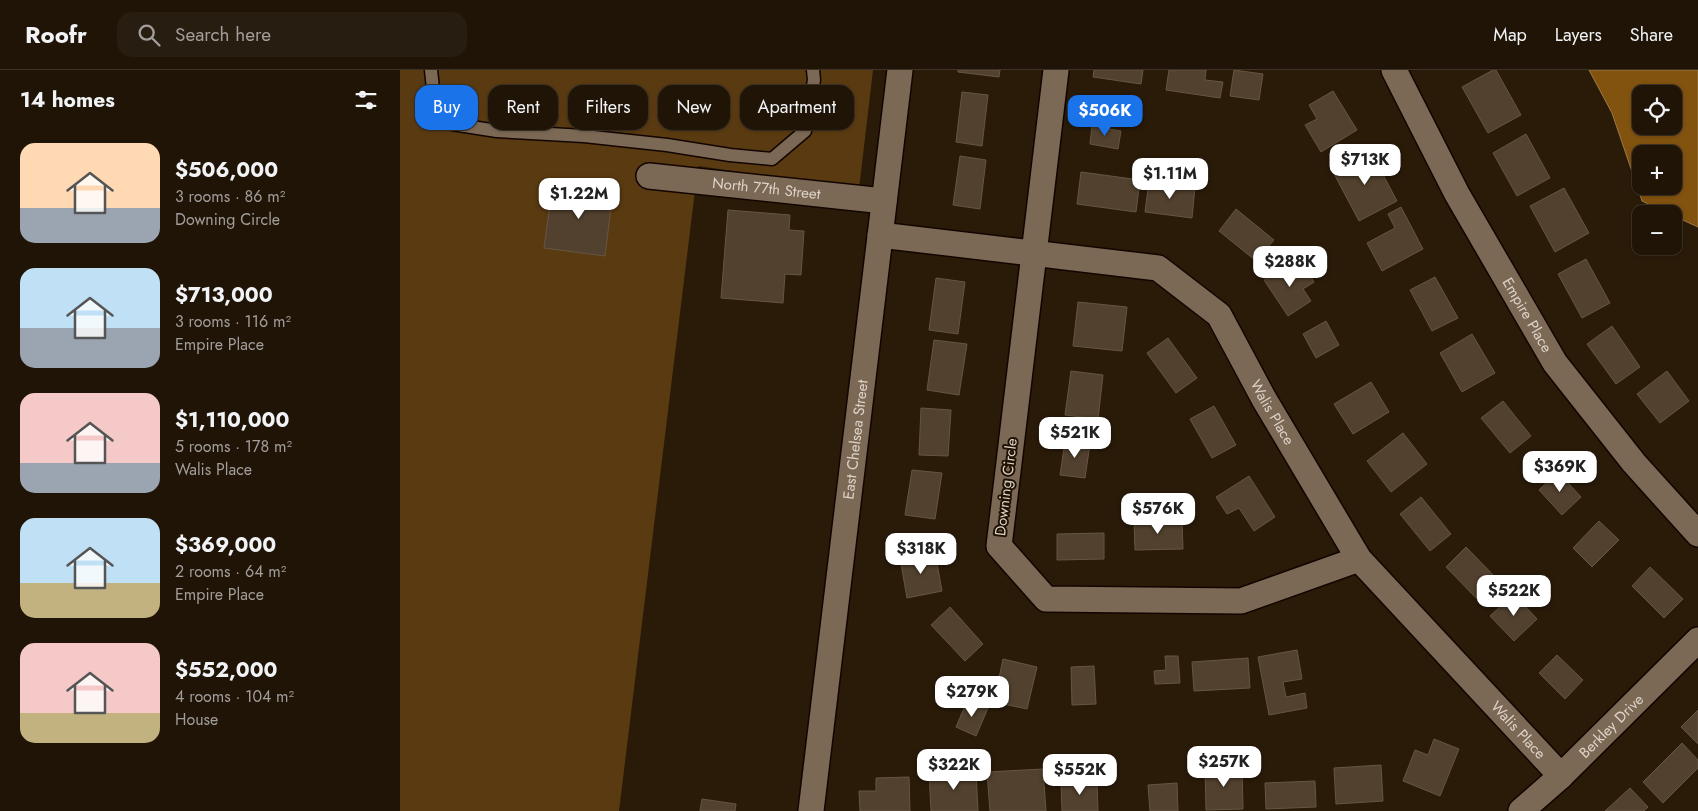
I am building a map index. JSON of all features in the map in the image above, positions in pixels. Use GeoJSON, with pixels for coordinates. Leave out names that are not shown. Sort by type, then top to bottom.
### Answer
{"type":"FeatureCollection","features":[{"type":"Feature","properties":{"kind":"street","name":"East Chelsea Street"},"geometry":{"type":"LineString","coordinates":[[811,811],[900,70]]}},
{"type":"Feature","properties":{"kind":"street","name":"Downing Circle"},"geometry":{"type":"LineString","coordinates":[[1056,70],[999,546],[1046,598],[1241,601],[1359,559]]}},
{"type":"Feature","properties":{"kind":"street","name":"Empire Place"},"geometry":{"type":"LineString","coordinates":[[1394,70],[1458,194],[1555,363],[1634,462],[1698,534]]}},
{"type":"Feature","properties":{"kind":"street","name":"North 77th Street"},"geometry":{"type":"LineString","coordinates":[[649,176],[884,202]]}},
{"type":"Feature","properties":{"kind":"street","name":"Walis Place"},"geometry":{"type":"LineString","coordinates":[[880,234],[1158,268],[1219,315],[1264,399],[1359,559],[1561,776]]}},
{"type":"Feature","properties":{"kind":"street","name":"Berkley Drive"},"geometry":{"type":"LineString","coordinates":[[1521,811],[1561,776],[1698,640]]}},
{"type":"Feature","properties":{"kind":"lane"},"geometry":{"type":"LineString","coordinates":[[431,70],[435,107],[452,124],[498,131],[593,137],[772,159],[805,131],[814,80],[813,70]]}},
{"type":"Feature","properties":{"kind":"shaded area"},"geometry":{"type":"Polygon","coordinates":[[[400,70],[873,70],[859,189],[698,166],[619,811],[400,811],[400,70]]]}},
{"type":"Feature","properties":{"kind":"shaded area"},"geometry":{"type":"Polygon","coordinates":[[[1589,70],[1698,70],[1698,227],[1682,220],[1682,205],[1650,205],[1642,201],[1640,195],[1682,195],[1682,145],[1632,145],[1632,172],[1612,113],[1589,70]]]}},
{"type":"Feature","properties":{"kind":"building"},"geometry":{"type":"Polygon","coordinates":[[[958,70],[1000,70],[999,77],[958,72],[958,70]]]}},
{"type":"Feature","properties":{"kind":"building"},"geometry":{"type":"Polygon","coordinates":[[[1094,70],[1143,70],[1141,84],[1093,77],[1094,70]]]}},
{"type":"Feature","properties":{"kind":"building"},"geometry":{"type":"Polygon","coordinates":[[[1169,70],[1206,70],[1205,80],[1223,82],[1220,98],[1166,90],[1169,70]]]}},
{"type":"Feature","properties":{"kind":"building"},"geometry":{"type":"Polygon","coordinates":[[[1234,70],[1263,74],[1259,100],[1230,96],[1234,70]]]}},
{"type":"Feature","properties":{"kind":"building"},"geometry":{"type":"Polygon","coordinates":[[[1496,70],[1521,115],[1488,133],[1462,87],[1496,70]]]}},
{"type":"Feature","properties":{"kind":"building"},"geometry":{"type":"Polygon","coordinates":[[[1333,91],[1357,130],[1321,152],[1305,125],[1317,119],[1309,105],[1333,91]]]}},
{"type":"Feature","properties":{"kind":"building"},"geometry":{"type":"Polygon","coordinates":[[[962,92],[988,95],[982,146],[956,142],[962,92]]]}},
{"type":"Feature","properties":{"kind":"building"},"geometry":{"type":"Polygon","coordinates":[[[1092,126],[1121,131],[1118,149],[1090,144],[1092,126]]]}},
{"type":"Feature","properties":{"kind":"building"},"geometry":{"type":"Polygon","coordinates":[[[1526,134],[1550,178],[1517,196],[1493,153],[1526,134]]]}},
{"type":"Feature","properties":{"kind":"building"},"geometry":{"type":"Polygon","coordinates":[[[1370,150],[1397,201],[1359,221],[1332,170],[1370,150]]]}},
{"type":"Feature","properties":{"kind":"building"},"geometry":{"type":"Polygon","coordinates":[[[960,156],[986,160],[980,209],[953,205],[960,156]]]}},
{"type":"Feature","properties":{"kind":"building"},"geometry":{"type":"Polygon","coordinates":[[[1081,172],[1140,180],[1136,212],[1077,204],[1081,172]]]}},
{"type":"Feature","properties":{"kind":"building"},"geometry":{"type":"Polygon","coordinates":[[[1149,181],[1195,187],[1192,218],[1145,212],[1149,181]]]}},
{"type":"Feature","properties":{"kind":"building"},"geometry":{"type":"Polygon","coordinates":[[[553,183],[613,191],[605,256],[544,248],[553,183]]]}},
{"type":"Feature","properties":{"kind":"building"},"geometry":{"type":"Polygon","coordinates":[[[1564,188],[1589,233],[1555,252],[1530,206],[1564,188]]]}},
{"type":"Feature","properties":{"kind":"building"},"geometry":{"type":"Polygon","coordinates":[[[1401,207],[1423,249],[1382,271],[1367,243],[1395,228],[1388,214],[1401,207]]]}},
{"type":"Feature","properties":{"kind":"building"},"geometry":{"type":"Polygon","coordinates":[[[1236,209],[1274,240],[1256,261],[1219,231],[1236,209]]]}},
{"type":"Feature","properties":{"kind":"building"},"geometry":{"type":"Polygon","coordinates":[[[728,210],[790,215],[789,230],[804,231],[801,275],[785,274],[783,303],[721,298],[728,210]]]}},
{"type":"Feature","properties":{"kind":"building"},"geometry":{"type":"Polygon","coordinates":[[[1586,259],[1610,303],[1582,318],[1558,274],[1586,259]]]}},
{"type":"Feature","properties":{"kind":"building"},"geometry":{"type":"Polygon","coordinates":[[[1288,264],[1295,274],[1305,267],[1314,282],[1303,289],[1311,301],[1288,316],[1264,280],[1288,264]]]}},
{"type":"Feature","properties":{"kind":"building"},"geometry":{"type":"Polygon","coordinates":[[[1435,277],[1458,318],[1432,331],[1410,290],[1435,277]]]}},
{"type":"Feature","properties":{"kind":"building"},"geometry":{"type":"Polygon","coordinates":[[[936,278],[965,282],[958,334],[929,330],[936,278]]]}},
{"type":"Feature","properties":{"kind":"building"},"geometry":{"type":"Polygon","coordinates":[[[1078,302],[1127,307],[1122,351],[1073,346],[1078,302]]]}},
{"type":"Feature","properties":{"kind":"building"},"geometry":{"type":"Polygon","coordinates":[[[1326,321],[1339,345],[1316,358],[1303,334],[1326,321]]]}},
{"type":"Feature","properties":{"kind":"building"},"geometry":{"type":"Polygon","coordinates":[[[1612,326],[1640,367],[1616,384],[1587,344],[1612,326]]]}},
{"type":"Feature","properties":{"kind":"building"},"geometry":{"type":"Polygon","coordinates":[[[1472,334],[1495,373],[1462,392],[1440,353],[1472,334]]]}},
{"type":"Feature","properties":{"kind":"building"},"geometry":{"type":"Polygon","coordinates":[[[1168,338],[1197,378],[1176,393],[1147,353],[1168,338]]]}},
{"type":"Feature","properties":{"kind":"building"},"geometry":{"type":"Polygon","coordinates":[[[934,340],[967,344],[959,395],[927,390],[934,340]]]}},
{"type":"Feature","properties":{"kind":"building"},"geometry":{"type":"Polygon","coordinates":[[[1071,371],[1103,375],[1098,419],[1065,415],[1071,371]]]}},
{"type":"Feature","properties":{"kind":"building"},"geometry":{"type":"Polygon","coordinates":[[[1667,371],[1689,401],[1660,423],[1637,394],[1667,371]]]}},
{"type":"Feature","properties":{"kind":"building"},"geometry":{"type":"Polygon","coordinates":[[[1371,382],[1389,412],[1353,434],[1334,404],[1371,382]]]}},
{"type":"Feature","properties":{"kind":"building"},"geometry":{"type":"Polygon","coordinates":[[[1503,401],[1531,436],[1510,453],[1481,418],[1503,401]]]}},
{"type":"Feature","properties":{"kind":"building"},"geometry":{"type":"Polygon","coordinates":[[[1214,406],[1236,445],[1212,458],[1190,419],[1214,406]]]}},
{"type":"Feature","properties":{"kind":"building"},"geometry":{"type":"Polygon","coordinates":[[[921,408],[951,410],[948,456],[919,455],[921,408]]]}},
{"type":"Feature","properties":{"kind":"building"},"geometry":{"type":"Polygon","coordinates":[[[1403,433],[1427,464],[1391,492],[1367,461],[1403,433]]]}},
{"type":"Feature","properties":{"kind":"building"},"geometry":{"type":"Polygon","coordinates":[[[1065,441],[1090,444],[1085,478],[1060,475],[1065,441]]]}},
{"type":"Feature","properties":{"kind":"building"},"geometry":{"type":"Polygon","coordinates":[[[912,470],[942,473],[935,519],[905,515],[912,470]]]}},
{"type":"Feature","properties":{"kind":"building"},"geometry":{"type":"Polygon","coordinates":[[[1558,472],[1581,497],[1562,515],[1539,490],[1558,472]]]}},
{"type":"Feature","properties":{"kind":"building"},"geometry":{"type":"Polygon","coordinates":[[[1249,476],[1275,517],[1254,531],[1239,508],[1227,514],[1216,497],[1249,476]]]}},
{"type":"Feature","properties":{"kind":"building"},"geometry":{"type":"Polygon","coordinates":[[[1421,497],[1451,534],[1430,551],[1400,514],[1421,497]]]}},
{"type":"Feature","properties":{"kind":"building"},"geometry":{"type":"Polygon","coordinates":[[[1182,520],[1183,549],[1135,550],[1134,521],[1182,520]]]}},
{"type":"Feature","properties":{"kind":"building"},"geometry":{"type":"Polygon","coordinates":[[[1599,521],[1619,540],[1592,567],[1573,548],[1599,521]]]}},
{"type":"Feature","properties":{"kind":"building"},"geometry":{"type":"Polygon","coordinates":[[[1104,533],[1104,559],[1057,560],[1057,534],[1104,533]]]}},
{"type":"Feature","properties":{"kind":"building"},"geometry":{"type":"Polygon","coordinates":[[[1466,547],[1500,582],[1480,602],[1446,567],[1466,547]]]}},
{"type":"Feature","properties":{"kind":"building"},"geometry":{"type":"Polygon","coordinates":[[[935,552],[942,591],[907,598],[900,558],[935,552]]]}},
{"type":"Feature","properties":{"kind":"building"},"geometry":{"type":"Polygon","coordinates":[[[1650,567],[1683,599],[1664,618],[1632,586],[1650,567]]]}},
{"type":"Feature","properties":{"kind":"building"},"geometry":{"type":"Polygon","coordinates":[[[1514,594],[1537,619],[1514,641],[1490,616],[1514,594]]]}},
{"type":"Feature","properties":{"kind":"building"},"geometry":{"type":"Polygon","coordinates":[[[950,607],[983,644],[965,661],[931,625],[950,607]]]}},
{"type":"Feature","properties":{"kind":"building"},"geometry":{"type":"Polygon","coordinates":[[[1297,650],[1302,679],[1283,682],[1286,697],[1305,693],[1307,708],[1269,715],[1258,657],[1297,650]]]}},
{"type":"Feature","properties":{"kind":"building"},"geometry":{"type":"Polygon","coordinates":[[[1557,655],[1583,680],[1565,699],[1539,673],[1557,655]]]}},
{"type":"Feature","properties":{"kind":"building"},"geometry":{"type":"Polygon","coordinates":[[[1165,656],[1178,656],[1180,683],[1155,684],[1154,671],[1166,670],[1165,656]]]}},
{"type":"Feature","properties":{"kind":"building"},"geometry":{"type":"Polygon","coordinates":[[[1248,658],[1250,688],[1194,691],[1192,662],[1248,658]]]}},
{"type":"Feature","properties":{"kind":"building"},"geometry":{"type":"Polygon","coordinates":[[[1003,659],[1037,667],[1027,709],[994,702],[1003,659]]]}},
{"type":"Feature","properties":{"kind":"building"},"geometry":{"type":"Polygon","coordinates":[[[1094,666],[1096,704],[1072,705],[1071,667],[1094,666]]]}},
{"type":"Feature","properties":{"kind":"building"},"geometry":{"type":"Polygon","coordinates":[[[968,699],[988,708],[976,736],[956,727],[968,699]]]}},
{"type":"Feature","properties":{"kind":"building"},"geometry":{"type":"Polygon","coordinates":[[[1698,710],[1698,744],[1681,727],[1698,710]]]}},
{"type":"Feature","properties":{"kind":"building"},"geometry":{"type":"Polygon","coordinates":[[[1434,739],[1459,749],[1440,796],[1403,781],[1415,750],[1428,755],[1434,739]]]}},
{"type":"Feature","properties":{"kind":"building"},"geometry":{"type":"Polygon","coordinates":[[[1682,743],[1698,760],[1698,768],[1663,803],[1643,782],[1682,743]]]}},
{"type":"Feature","properties":{"kind":"building"},"geometry":{"type":"Polygon","coordinates":[[[1381,765],[1383,801],[1336,804],[1334,768],[1381,765]]]}},
{"type":"Feature","properties":{"kind":"building"},"geometry":{"type":"Polygon","coordinates":[[[1242,766],[1243,809],[1206,810],[1205,767],[1242,766]]]}},
{"type":"Feature","properties":{"kind":"building"},"geometry":{"type":"Polygon","coordinates":[[[1043,769],[1046,811],[990,811],[987,772],[1043,769]]]}},
{"type":"Feature","properties":{"kind":"building"},"geometry":{"type":"Polygon","coordinates":[[[976,771],[978,811],[931,811],[929,772],[976,771]]]}},
{"type":"Feature","properties":{"kind":"building"},"geometry":{"type":"Polygon","coordinates":[[[909,777],[910,811],[860,811],[859,791],[876,791],[876,778],[909,777]]]}},
{"type":"Feature","properties":{"kind":"building"},"geometry":{"type":"Polygon","coordinates":[[[1097,781],[1098,811],[1062,811],[1061,782],[1097,781]]]}},
{"type":"Feature","properties":{"kind":"building"},"geometry":{"type":"Polygon","coordinates":[[[1315,781],[1316,807],[1266,809],[1265,783],[1315,781]]]}},
{"type":"Feature","properties":{"kind":"building"},"geometry":{"type":"Polygon","coordinates":[[[1177,783],[1178,811],[1150,811],[1148,785],[1177,783]]]}},
{"type":"Feature","properties":{"kind":"building"},"geometry":{"type":"Polygon","coordinates":[[[1630,788],[1648,807],[1644,811],[1605,811],[1630,788]]]}},
{"type":"Feature","properties":{"kind":"building"},"geometry":{"type":"Polygon","coordinates":[[[702,799],[736,804],[735,811],[700,811],[702,799]]]}}]}
